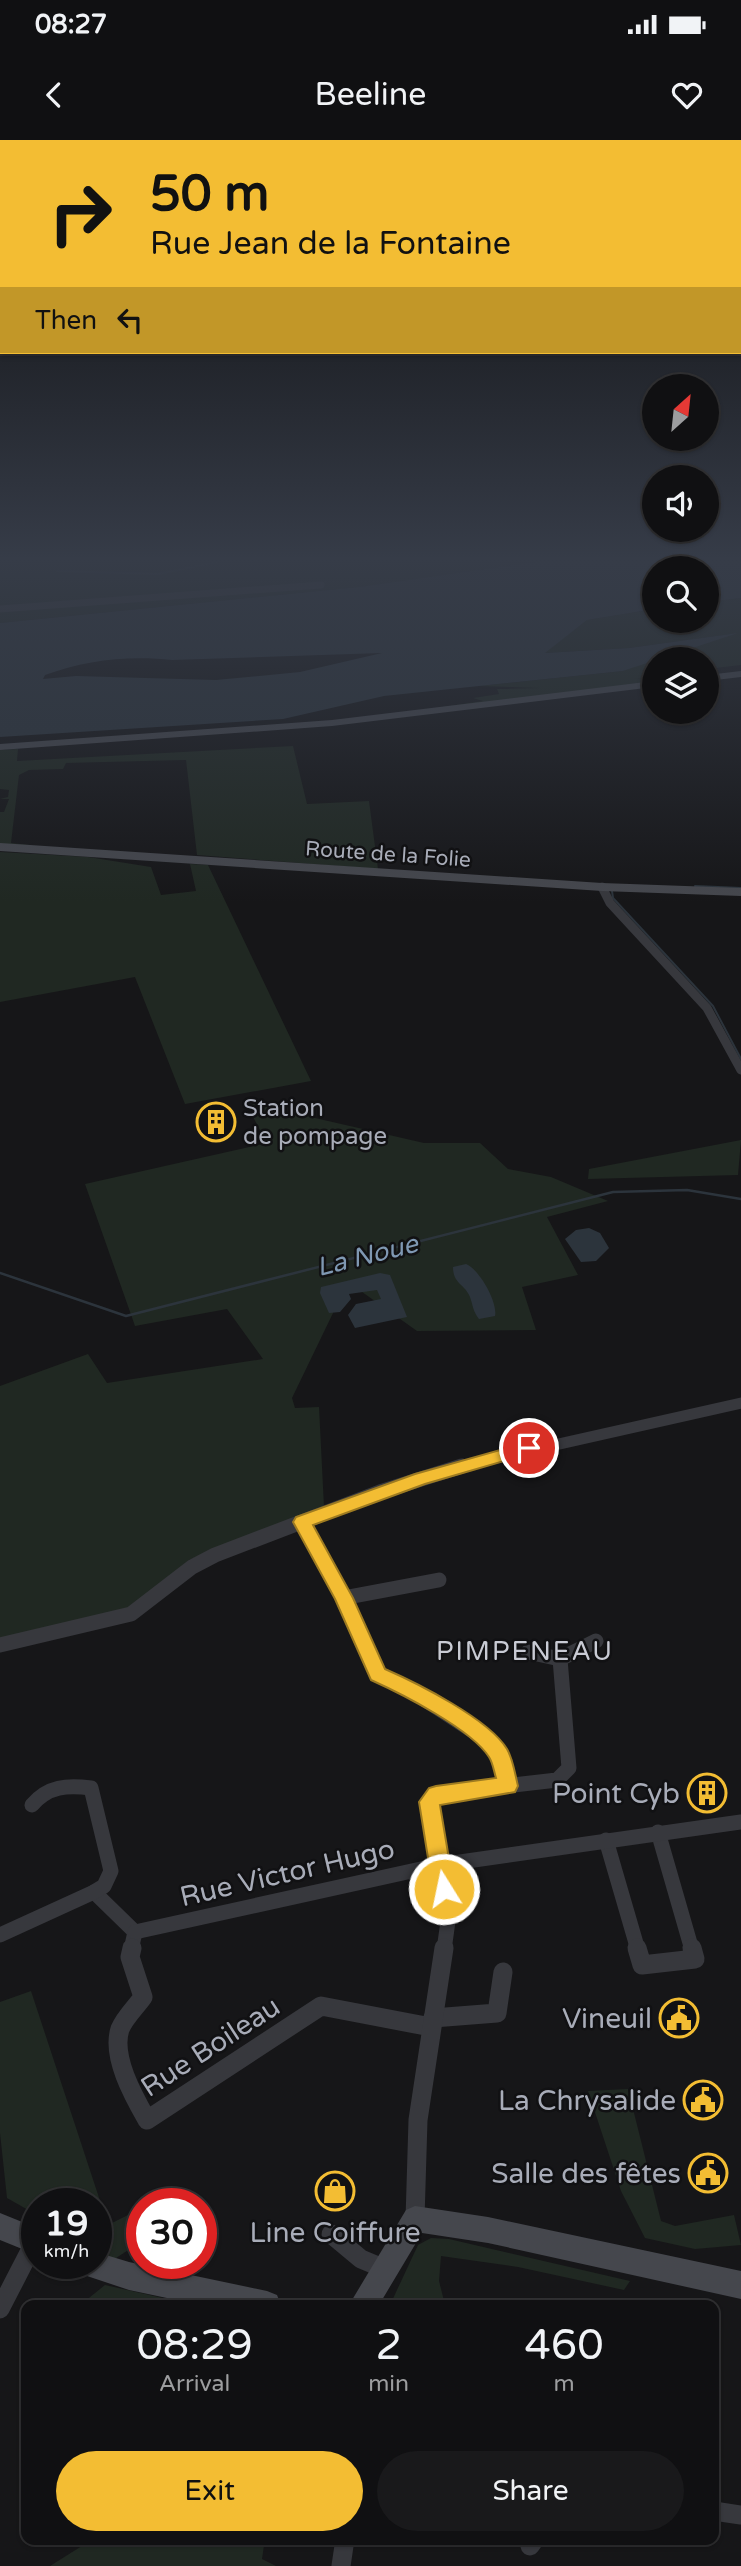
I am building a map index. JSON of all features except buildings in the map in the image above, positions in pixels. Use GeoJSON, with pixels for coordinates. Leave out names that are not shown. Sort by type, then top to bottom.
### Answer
{"type":"FeatureCollection","features":[{"type":"Feature","properties":{"kind":"street"},"geometry":{"type":"LineString","coordinates":[[0,747],[332,723],[642,685]]}},
{"type":"Feature","properties":{"kind":"street","name":"Route de la Folie"},"geometry":{"type":"LineString","coordinates":[[0,848],[602,887],[741,892]]}},
{"type":"Feature","properties":{"kind":"street"},"geometry":{"type":"LineString","coordinates":[[602,887],[611,903],[707,1007],[741,1070]]}},
{"type":"Feature","properties":{"kind":"street"},"geometry":{"type":"LineString","coordinates":[[0,1645],[131,1614],[192,1567],[302,1522],[483,1459],[741,1403]]}},
{"type":"Feature","properties":{"kind":"street"},"geometry":{"type":"LineString","coordinates":[[302,1522],[343,1598],[377,1675],[404,1686],[488,1741],[499,1753],[508,1786]]}},
{"type":"Feature","properties":{"kind":"street"},"geometry":{"type":"LineString","coordinates":[[343,1598],[439,1580]]}},
{"type":"Feature","properties":{"kind":"street"},"geometry":{"type":"LineString","coordinates":[[528,1651],[560,1659],[596,1641]]}},
{"type":"Feature","properties":{"kind":"street"},"geometry":{"type":"LineString","coordinates":[[366,2300],[415,2219],[418,2120],[449,1914],[429,1802],[436,1795],[557,1780],[569,1768],[560,1659]]}},
{"type":"Feature","properties":{"kind":"street"},"geometry":{"type":"LineString","coordinates":[[0,1934],[94,1892],[104,1886],[111,1871],[91,1788],[75,1786],[43,1792],[32,1805]]}},
{"type":"Feature","properties":{"kind":"street","name":"Rue Victor Hugo"},"geometry":{"type":"LineString","coordinates":[[135,1932],[439,1864],[741,1822]]}},
{"type":"Feature","properties":{"kind":"street"},"geometry":{"type":"LineString","coordinates":[[606,1840],[642,1965],[695,1959],[658,1832]]}},
{"type":"Feature","properties":{"kind":"street"},"geometry":{"type":"LineString","coordinates":[[94,1892],[135,1932]]}},
{"type":"Feature","properties":{"kind":"street","name":"Rue Boileau"},"geometry":{"type":"LineString","coordinates":[[135,1932],[130,1956],[144,1997],[122,2025],[119,2046],[136,2100],[147,2120],[321,2006],[432,2022]]}},
{"type":"Feature","properties":{"kind":"street"},"geometry":{"type":"LineString","coordinates":[[432,2022],[497,2013],[503,1972]]}},
{"type":"Feature","properties":{"kind":"street"},"geometry":{"type":"LineString","coordinates":[[415,2219],[488,2230],[741,2285]]}},
{"type":"Feature","properties":{"kind":"street"},"geometry":{"type":"LineString","coordinates":[[0,2226],[21,2235]]}},
{"type":"Feature","properties":{"kind":"street"},"geometry":{"type":"LineString","coordinates":[[331,2234],[355,2255],[385,2269]]}},
{"type":"Feature","properties":{"kind":"street"},"geometry":{"type":"LineString","coordinates":[[0,2309],[21,2270]]}},
{"type":"Feature","properties":{"kind":"street"},"geometry":{"type":"LineString","coordinates":[[112,2271],[243,2300]]}},
{"type":"Feature","properties":{"kind":"street"},"geometry":{"type":"LineString","coordinates":[[719,2512],[741,2515]]}},
{"type":"Feature","properties":{"kind":"street"},"geometry":{"type":"LineString","coordinates":[[341,2566],[344,2545]]}},
{"type":"Feature","properties":{"kind":"shaded area"},"geometry":{"type":"Polygon","coordinates":[[[0,675],[45,675],[43,679],[76,676],[216,680],[266,675],[583,675],[384,696],[283,719],[0,737],[0,675]]]}},
{"type":"Feature","properties":{"kind":"shaded area"},"geometry":{"type":"Polygon","coordinates":[[[582,675],[642,675],[642,678],[634,679],[642,679],[642,683],[408,712],[483,701],[473,698],[499,694],[497,689],[540,688],[478,686],[582,675]]]}},
{"type":"Feature","properties":{"kind":"shaded area"},"geometry":{"type":"Polygon","coordinates":[[[293,746],[307,804],[369,801],[378,869],[197,855],[186,760],[66,763],[63,769],[29,770],[19,775],[11,843],[30,845],[0,845],[0,812],[4,812],[9,799],[0,799],[8,797],[9,790],[0,789],[0,750],[18,749],[17,761],[293,746]]]}},
{"type":"Feature","properties":{"kind":"shaded area"},"geometry":{"type":"Polygon","coordinates":[[[0,852],[88,857],[151,867],[161,895],[196,891],[190,864],[208,865],[311,1081],[185,1104],[135,977],[0,1002],[0,852]]]}},
{"type":"Feature","properties":{"kind":"shaded area"},"geometry":{"type":"Polygon","coordinates":[[[245,1102],[424,1143],[480,1143],[508,1169],[551,1177],[608,1201],[547,1217],[578,1275],[522,1287],[536,1330],[417,1331],[348,1282],[292,1398],[295,1408],[319,1407],[324,1507],[189,1560],[132,1608],[0,1639],[0,1386],[88,1354],[107,1383],[263,1359],[227,1309],[135,1326],[85,1184],[267,1143],[245,1102]]]}},
{"type":"Feature","properties":{"kind":"shaded area"},"geometry":{"type":"Polygon","coordinates":[[[741,1140],[738,1175],[588,1179],[589,1169],[741,1140]]]}},
{"type":"Feature","properties":{"kind":"shaded area"},"geometry":{"type":"Polygon","coordinates":[[[589,1228],[600,1233],[609,1248],[596,1261],[581,1262],[565,1239],[576,1230],[589,1228]]]}},
{"type":"Feature","properties":{"kind":"shaded area"},"geometry":{"type":"Polygon","coordinates":[[[466,1264],[487,1287],[494,1303],[495,1316],[479,1319],[468,1293],[457,1281],[453,1267],[466,1264]]]}},
{"type":"Feature","properties":{"kind":"shaded area"},"geometry":{"type":"Polygon","coordinates":[[[380,1273],[390,1275],[407,1317],[355,1328],[348,1315],[356,1304],[381,1299],[377,1290],[349,1294],[351,1299],[340,1312],[329,1313],[320,1293],[321,1287],[380,1273]]]}},
{"type":"Feature","properties":{"kind":"shaded area"},"geometry":{"type":"Polygon","coordinates":[[[31,1991],[96,2188],[21,2188],[21,2206],[7,2198],[0,2133],[0,2002],[31,1991]]]}},
{"type":"Feature","properties":{"kind":"shaded area"},"geometry":{"type":"Polygon","coordinates":[[[628,2089],[661,2221],[675,2226],[734,2215],[741,2245],[695,2249],[645,2238],[621,2191],[588,2091],[628,2089]]]}},
{"type":"Feature","properties":{"kind":"shaded area"},"geometry":{"type":"Polygon","coordinates":[[[126,2216],[126,2251],[113,2260],[112,2223],[126,2216]]]}},
{"type":"Feature","properties":{"kind":"shaded area"},"geometry":{"type":"Polygon","coordinates":[[[431,2238],[449,2239],[630,2281],[624,2290],[518,2267],[441,2256],[439,2281],[444,2300],[392,2300],[418,2245],[431,2238]]]}},
{"type":"Feature","properties":{"kind":"shaded area"},"geometry":{"type":"Polygon","coordinates":[[[105,2285],[172,2300],[86,2300],[105,2285]]]}},
{"type":"Feature","properties":{"kind":"shaded area"},"geometry":{"type":"Polygon","coordinates":[[[83,2545],[264,2545],[262,2559],[276,2566],[50,2566],[83,2545]]]}},
{"type":"Feature","properties":{"kind":"waterway","name":"La Noue"},"geometry":{"type":"LineString","coordinates":[[695,886],[741,888]]}},
{"type":"Feature","properties":{"kind":"waterway","name":"La Noue"},"geometry":{"type":"LineString","coordinates":[[612,891],[613,898],[713,1006],[741,1059]]}},
{"type":"Feature","properties":{"kind":"waterway","name":"La Noue"},"geometry":{"type":"LineString","coordinates":[[0,1273],[126,1316],[613,1192],[687,1190],[741,1199]]}},
{"type":"Feature","properties":{"kind":"place","name":"Station de pompage"},"geometry":{"type":"Point","coordinates":[216,1122]}},
{"type":"Feature","properties":{"kind":"place","name":"Point Cyb"},"geometry":{"type":"Point","coordinates":[707,1793]}},
{"type":"Feature","properties":{"kind":"place","name":"Vineuil"},"geometry":{"type":"Point","coordinates":[679,2018]}},
{"type":"Feature","properties":{"kind":"place","name":"La Chrysalide"},"geometry":{"type":"Point","coordinates":[703,2100]}},
{"type":"Feature","properties":{"kind":"place","name":"Salle des fêtes"},"geometry":{"type":"Point","coordinates":[708,2173]}},
{"type":"Feature","properties":{"kind":"place","name":"Line Coiffure"},"geometry":{"type":"Point","coordinates":[335,2191]}},
{"type":"Feature","properties":{"kind":"district","name":"PIMPENEAU"},"geometry":{"type":"Point","coordinates":[525,1651]}},
{"type":"Feature","properties":{"kind":"route"},"geometry":{"type":"LineString","coordinates":[[444,1889],[429,1802],[436,1795],[443,1793],[508,1786],[499,1753],[467,1725],[404,1686],[377,1675],[343,1598],[302,1522],[380,1492],[483,1459],[529,1448]]}}]}
